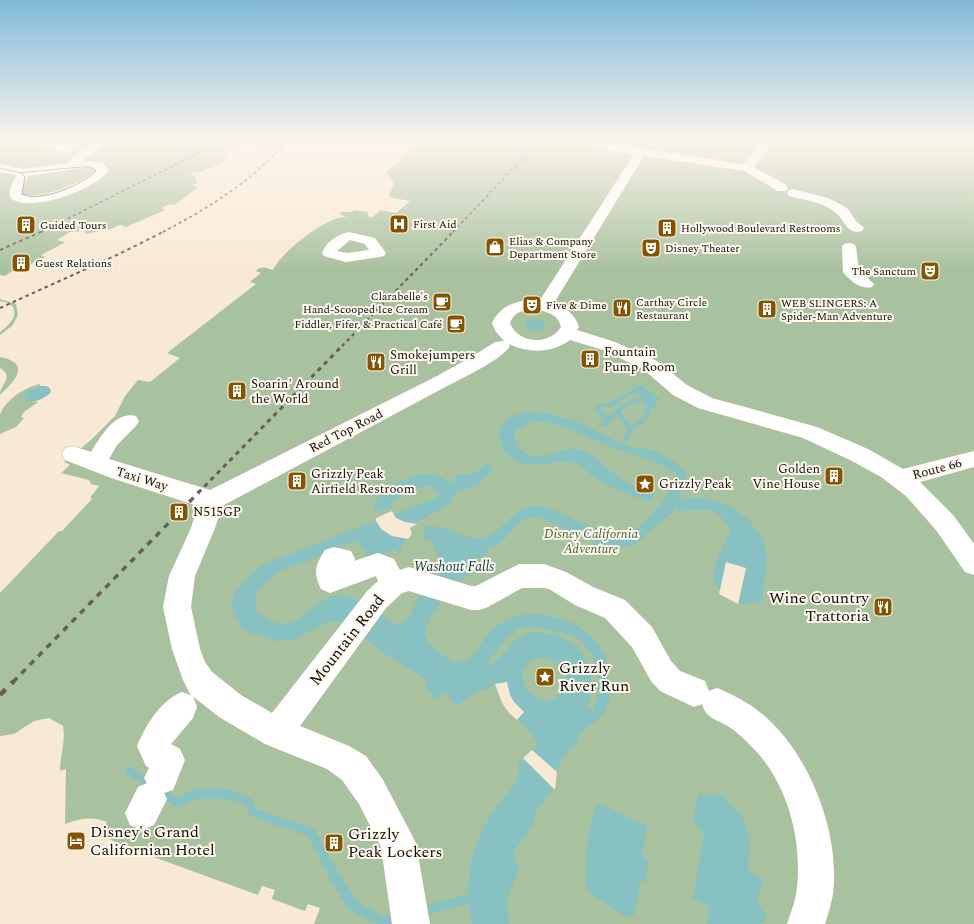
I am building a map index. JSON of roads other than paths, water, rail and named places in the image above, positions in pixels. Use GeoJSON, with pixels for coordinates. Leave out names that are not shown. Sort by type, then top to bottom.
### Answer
{"type":"FeatureCollection","features":[{"type":"Feature","properties":{"kind":"street"},"geometry":{"type":"LineString","coordinates":[[18,185],[16,196],[22,199],[33,200],[61,193],[78,185]]}},
{"type":"Feature","properties":{"kind":"street"},"geometry":{"type":"LineString","coordinates":[[548,300],[566,317],[570,324],[568,333],[563,338],[554,343],[536,345],[512,340],[503,330],[502,320],[507,313],[525,306],[548,300],[620,185]]}},
{"type":"Feature","properties":{"kind":"street"},"geometry":{"type":"LineString","coordinates":[[780,185],[788,190],[835,205],[843,212],[850,224],[857,228]]}},
{"type":"Feature","properties":{"kind":"street"},"geometry":{"type":"LineString","coordinates":[[849,248],[851,272],[866,284]]}},
{"type":"Feature","properties":{"kind":"street"},"geometry":{"type":"LineString","coordinates":[[568,333],[609,346],[650,364],[680,390],[705,402],[810,432],[860,454],[900,478],[914,490],[944,523],[974,564]]}},
{"type":"Feature","properties":{"kind":"street","name":"Red Top Road"},"geometry":{"type":"LineString","coordinates":[[212,500],[481,359],[502,346]]}},
{"type":"Feature","properties":{"kind":"street"},"geometry":{"type":"LineString","coordinates":[[96,463],[109,440],[129,421]]}},
{"type":"Feature","properties":{"kind":"street","name":"Taxi Way"},"geometry":{"type":"LineString","coordinates":[[74,454],[119,472],[165,484],[191,495],[212,500]]}},
{"type":"Feature","properties":{"kind":"street","name":"Route 66"},"geometry":{"type":"LineString","coordinates":[[900,478],[974,459]]}},
{"type":"Feature","properties":{"kind":"street"},"geometry":{"type":"LineString","coordinates":[[212,500],[203,528],[182,576],[177,607],[186,649],[193,670],[201,683],[225,703],[276,733],[338,757],[354,768],[371,792],[398,842],[411,924]]}},
{"type":"Feature","properties":{"kind":"street"},"geometry":{"type":"LineString","coordinates":[[342,559],[334,558],[328,568],[330,581],[378,564],[385,567],[393,584]]}},
{"type":"Feature","properties":{"kind":"street","name":"Mountain Road"},"geometry":{"type":"LineString","coordinates":[[276,733],[376,599],[393,584],[409,579],[420,581],[459,596],[479,598],[519,576],[544,576],[557,580],[584,596],[615,609],[642,637],[661,671],[670,681],[733,711],[756,726],[772,746],[792,775],[803,802],[816,850],[815,886],[806,924]]}},
{"type":"Feature","properties":{"kind":"street"},"geometry":{"type":"LineString","coordinates":[[151,797],[169,760],[158,755],[153,746],[159,734],[182,706]]}},
{"type":"Feature","properties":{"kind":"water"},"geometry":{"type":"Polygon","coordinates":[[[536,319],[543,321],[545,325],[544,328],[534,330],[526,326],[527,321],[536,319]]]}},
{"type":"Feature","properties":{"kind":"water"},"geometry":{"type":"Polygon","coordinates":[[[632,383],[637,386],[643,385],[645,389],[655,394],[655,397],[661,399],[656,403],[655,408],[646,407],[645,403],[641,401],[636,403],[635,401],[640,398],[641,394],[633,391],[634,387],[632,383]]]}},
{"type":"Feature","properties":{"kind":"water"},"geometry":{"type":"Polygon","coordinates":[[[40,386],[50,388],[51,392],[39,400],[25,400],[24,396],[29,390],[40,386]]]}},
{"type":"Feature","properties":{"kind":"water"},"geometry":{"type":"Polygon","coordinates":[[[525,412],[546,413],[573,420],[629,447],[653,450],[675,462],[687,474],[678,501],[690,497],[715,500],[733,508],[749,520],[763,539],[767,559],[762,602],[743,604],[721,593],[713,579],[717,559],[730,531],[725,522],[715,512],[709,510],[678,511],[677,502],[673,512],[647,533],[644,530],[636,529],[649,517],[665,498],[677,474],[655,462],[606,445],[567,428],[537,422],[523,426],[515,431],[515,441],[517,446],[524,452],[531,456],[537,457],[563,450],[583,450],[589,453],[615,475],[640,490],[654,494],[650,502],[624,493],[599,481],[577,464],[570,462],[536,464],[523,463],[510,456],[505,451],[499,438],[502,424],[510,418],[525,412]]]}},
{"type":"Feature","properties":{"kind":"water","name":"Washout Falls"},"geometry":{"type":"Polygon","coordinates":[[[486,461],[493,469],[479,484],[454,494],[450,504],[408,527],[406,538],[399,553],[393,549],[371,561],[364,556],[367,550],[359,546],[356,541],[329,551],[314,559],[281,570],[260,588],[255,598],[257,613],[272,621],[284,624],[294,622],[329,597],[341,595],[347,596],[362,603],[398,626],[409,618],[417,600],[438,576],[436,570],[440,561],[431,540],[423,540],[425,525],[446,529],[469,537],[486,537],[499,529],[517,512],[531,506],[538,506],[553,510],[600,530],[622,533],[639,530],[647,533],[636,544],[614,546],[589,540],[536,517],[523,519],[501,543],[489,548],[483,558],[478,557],[472,560],[469,567],[471,572],[457,582],[444,597],[426,628],[424,634],[433,648],[455,664],[472,656],[489,632],[498,625],[523,615],[536,614],[549,616],[574,624],[585,631],[594,639],[602,650],[607,662],[610,694],[606,709],[599,718],[577,737],[580,739],[567,753],[555,771],[553,789],[535,813],[534,823],[513,853],[519,868],[507,900],[509,924],[472,924],[468,901],[469,877],[473,854],[477,843],[497,805],[517,780],[520,768],[518,762],[535,749],[538,743],[523,724],[509,713],[502,703],[495,684],[487,689],[478,691],[456,706],[446,692],[436,699],[425,686],[428,681],[381,651],[348,625],[340,621],[326,623],[293,640],[274,641],[242,629],[232,609],[234,595],[238,589],[249,577],[266,563],[433,499],[439,494],[430,486],[420,488],[391,502],[392,508],[375,512],[375,503],[378,498],[389,488],[412,477],[425,474],[445,479],[451,483],[458,474],[475,473],[481,469],[486,461]],[[537,627],[521,628],[512,633],[498,648],[488,663],[488,666],[499,658],[511,644],[528,633],[546,633],[564,638],[576,646],[588,664],[592,685],[592,695],[586,707],[593,710],[600,688],[593,656],[581,641],[571,635],[537,627]],[[543,657],[530,661],[524,669],[523,678],[526,688],[533,696],[541,700],[551,700],[560,694],[564,688],[566,682],[565,676],[560,666],[543,657]]]}},
{"type":"Feature","properties":{"kind":"water"},"geometry":{"type":"Polygon","coordinates":[[[698,795],[722,795],[743,818],[750,840],[748,870],[763,880],[757,904],[768,918],[759,924],[707,924],[710,907],[693,898],[704,833],[693,822],[698,795]]]}},
{"type":"Feature","properties":{"kind":"water"},"geometry":{"type":"Polygon","coordinates":[[[598,803],[647,826],[642,856],[649,860],[645,882],[641,881],[634,915],[626,917],[587,891],[587,846],[591,825],[598,803]]]}},
{"type":"Feature","properties":{"kind":"waterway"},"geometry":{"type":"LineString","coordinates":[[608,421],[607,417],[599,412],[598,408],[601,405],[611,405],[633,391]]}},
{"type":"Feature","properties":{"kind":"waterway"},"geometry":{"type":"LineString","coordinates":[[608,421],[624,405],[636,402]]}},
{"type":"Feature","properties":{"kind":"waterway"},"geometry":{"type":"LineString","coordinates":[[631,428],[639,424],[645,418],[648,408]]}},
{"type":"Feature","properties":{"kind":"waterway"},"geometry":{"type":"LineString","coordinates":[[618,412],[626,424],[631,428]]}},
{"type":"Feature","properties":{"kind":"waterway"},"geometry":{"type":"LineString","coordinates":[[603,425],[608,421]]}},
{"type":"Feature","properties":{"kind":"waterway"},"geometry":{"type":"LineString","coordinates":[[625,440],[631,428]]}},
{"type":"Feature","properties":{"kind":"waterway"},"geometry":{"type":"LineString","coordinates":[[129,770],[178,803],[194,794],[228,794],[249,802],[253,813],[311,832],[334,875],[353,906],[385,922],[398,918]]}},
{"type":"Feature","properties":{"kind":"waterway"},"geometry":{"type":"LineString","coordinates":[[420,912],[475,897]]}},
{"type":"Feature","properties":{"kind":"tram line"},"geometry":{"type":"LineString","coordinates":[[24,185],[22,194],[39,196],[60,191],[75,185]]}},
{"type":"Feature","properties":{"kind":"railway"},"geometry":{"type":"LineString","coordinates":[[43,231],[135,185]]}},
{"type":"Feature","properties":{"kind":"railway"},"geometry":{"type":"LineString","coordinates":[[163,232],[197,213],[239,185]]}},
{"type":"Feature","properties":{"kind":"railway"},"geometry":{"type":"LineString","coordinates":[[453,232],[497,185]]}},
{"type":"Feature","properties":{"kind":"railway"},"geometry":{"type":"LineString","coordinates":[[0,250],[43,231]]}},
{"type":"Feature","properties":{"kind":"railway"},"geometry":{"type":"LineString","coordinates":[[342,346],[454,231]]}},
{"type":"Feature","properties":{"kind":"railway"},"geometry":{"type":"LineString","coordinates":[[0,308],[119,254],[163,232]]}},
{"type":"Feature","properties":{"kind":"railway"},"geometry":{"type":"LineString","coordinates":[[198,493],[343,345]]}},
{"type":"Feature","properties":{"kind":"railway"},"geometry":{"type":"LineString","coordinates":[[13,682],[199,492]]}},
{"type":"Feature","properties":{"kind":"railway"},"geometry":{"type":"LineString","coordinates":[[0,695],[13,682]]}},
{"type":"Feature","properties":{"kind":"place","name":"First Aid"},"geometry":{"type":"Point","coordinates":[399,224]}},
{"type":"Feature","properties":{"kind":"place","name":"Guided Tours"},"geometry":{"type":"Point","coordinates":[26,225]}},
{"type":"Feature","properties":{"kind":"place","name":"Hollywood Boulevard Restrooms"},"geometry":{"type":"Point","coordinates":[667,228]}},
{"type":"Feature","properties":{"kind":"place","name":"Elias & Company Department Store"},"geometry":{"type":"Point","coordinates":[495,247]}},
{"type":"Feature","properties":{"kind":"place","name":"Disney Theater"},"geometry":{"type":"Point","coordinates":[651,248]}},
{"type":"Feature","properties":{"kind":"place","name":"Guest Relations"},"geometry":{"type":"Point","coordinates":[21,263]}},
{"type":"Feature","properties":{"kind":"place","name":"The Sanctum"},"geometry":{"type":"Point","coordinates":[930,271]}},
{"type":"Feature","properties":{"kind":"place","name":"Clarabelle's Hand-Scooped Ice Cream"},"geometry":{"type":"Point","coordinates":[442,302]}},
{"type":"Feature","properties":{"kind":"place","name":"Five & Dime"},"geometry":{"type":"Point","coordinates":[532,305]}},
{"type":"Feature","properties":{"kind":"place","name":"Carthay Circle Restaurant"},"geometry":{"type":"Point","coordinates":[622,308]}},
{"type":"Feature","properties":{"kind":"place","name":"WEB SLINGERS: A Spider-Man Adventure"},"geometry":{"type":"Point","coordinates":[767,309]}},
{"type":"Feature","properties":{"kind":"place","name":"Fiddler, Fifer, & Practical Café"},"geometry":{"type":"Point","coordinates":[456,324]}},
{"type":"Feature","properties":{"kind":"place","name":"Fountain Pump Room"},"geometry":{"type":"Point","coordinates":[590,359]}},
{"type":"Feature","properties":{"kind":"place","name":"Smokejumpers Grill"},"geometry":{"type":"Point","coordinates":[376,362]}},
{"type":"Feature","properties":{"kind":"place","name":"Soarin' Around the World"},"geometry":{"type":"Point","coordinates":[237,391]}},
{"type":"Feature","properties":{"kind":"place","name":"Golden Vine House"},"geometry":{"type":"Point","coordinates":[834,476]}},
{"type":"Feature","properties":{"kind":"place","name":"Grizzly Peak Airfield Restroom"},"geometry":{"type":"Point","coordinates":[297,481]}},
{"type":"Feature","properties":{"kind":"place","name":"Grizzly Peak"},"geometry":{"type":"Point","coordinates":[645,484]}},
{"type":"Feature","properties":{"kind":"place","name":"N515GP"},"geometry":{"type":"Point","coordinates":[179,512]}},
{"type":"Feature","properties":{"kind":"place","name":"Wine Country Trattoria"},"geometry":{"type":"Point","coordinates":[883,607]}},
{"type":"Feature","properties":{"kind":"place","name":"Grizzly River Run"},"geometry":{"type":"Point","coordinates":[545,677]}},
{"type":"Feature","properties":{"kind":"place","name":"Disney's Grand Californian Hotel"},"geometry":{"type":"Point","coordinates":[76,841]}},
{"type":"Feature","properties":{"kind":"place","name":"Grizzly Peak Lockers"},"geometry":{"type":"Point","coordinates":[334,843]}},
{"type":"Feature","properties":{"kind":"park label","name":"Disney California Adventure"},"geometry":{"type":"Point","coordinates":[591,542]}}]}
